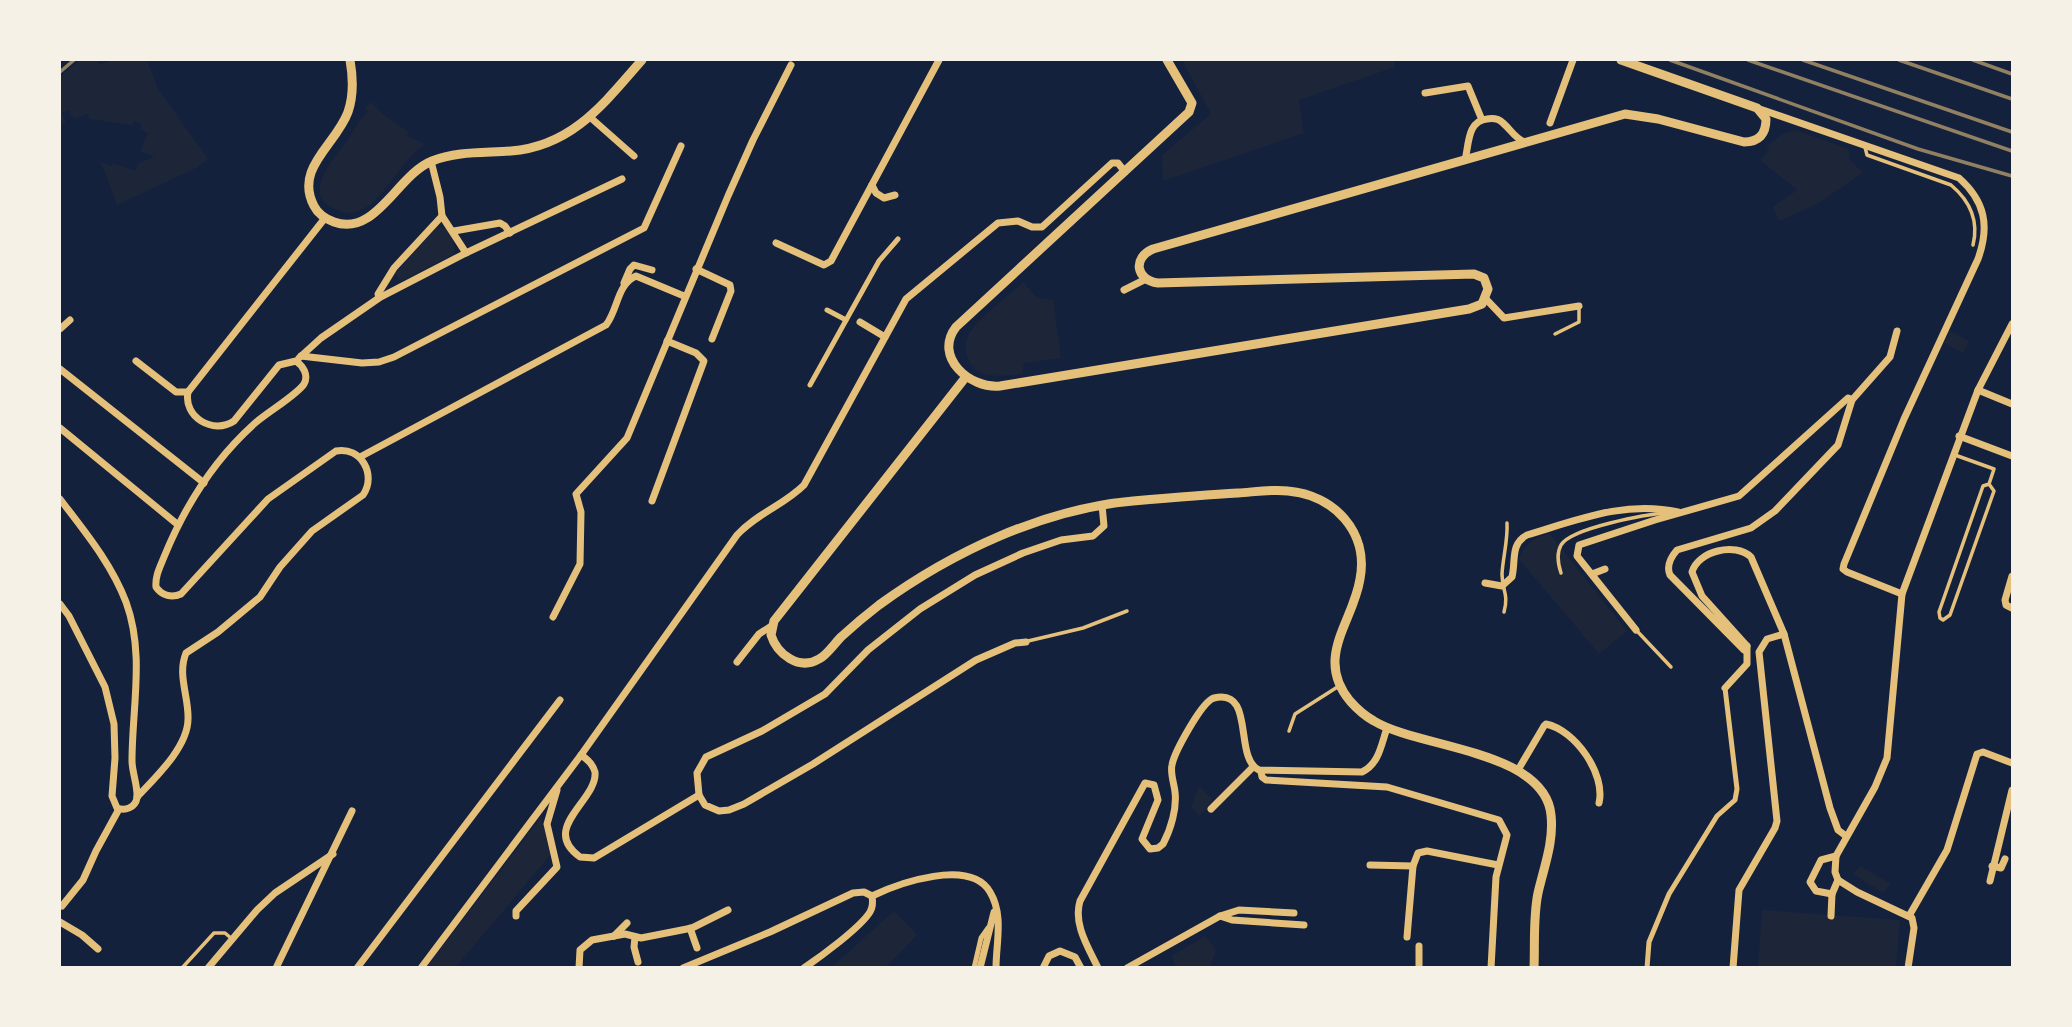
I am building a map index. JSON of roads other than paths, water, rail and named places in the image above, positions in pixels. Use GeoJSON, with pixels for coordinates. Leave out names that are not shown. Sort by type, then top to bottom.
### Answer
{"type":"FeatureCollection","features":[{"type":"Feature","properties":{"kind":"street"},"geometry":{"type":"LineString","coordinates":[[350,60],[353,84],[348,111],[334,138],[308,176],[314,206],[325,218],[345,225],[362,222],[377,211],[407,178],[431,161],[536,146],[567,132],[591,118],[642,60]]}},
{"type":"Feature","properties":{"kind":"street"},"geometry":{"type":"LineString","coordinates":[[776,243],[824,265],[831,261],[939,60]]}},
{"type":"Feature","properties":{"kind":"street"},"geometry":{"type":"LineString","coordinates":[[1167,60],[1192,107],[956,327],[950,337],[950,350],[955,365],[965,378],[984,386],[1000,386],[1469,309],[1482,304],[1488,289],[1480,276],[1467,273],[1158,283],[1146,279],[1140,273],[1139,263],[1145,253],[1153,249],[1625,114],[1658,119],[1749,142],[1761,136],[1766,123],[1764,114],[1757,108]]}},
{"type":"Feature","properties":{"kind":"street"},"geometry":{"type":"LineString","coordinates":[[1550,123],[1573,60]]}},
{"type":"Feature","properties":{"kind":"street"},"geometry":{"type":"LineString","coordinates":[[1621,60],[1959,178],[1972,191],[1985,223],[1984,242],[1970,279],[1904,419],[1843,569],[1902,594]]}},
{"type":"Feature","properties":{"kind":"street"},"geometry":{"type":"LineString","coordinates":[[553,617],[580,564],[581,512],[578,498],[627,438],[684,296],[753,140],[791,65]]}},
{"type":"Feature","properties":{"kind":"street"},"geometry":{"type":"LineString","coordinates":[[1425,93],[1468,86],[1482,120]]}},
{"type":"Feature","properties":{"kind":"street"},"geometry":{"type":"LineString","coordinates":[[591,118],[635,156]]}},
{"type":"Feature","properties":{"kind":"street"},"geometry":{"type":"LineString","coordinates":[[1465,160],[1471,131],[1482,120],[1500,120],[1513,136],[1524,142]]}},
{"type":"Feature","properties":{"kind":"street"},"geometry":{"type":"LineString","coordinates":[[325,218],[188,392],[187,406],[193,415],[210,425],[228,425],[279,365],[298,359],[362,363],[379,362],[394,357],[637,232],[648,223],[681,146]]}},
{"type":"Feature","properties":{"kind":"street"},"geometry":{"type":"LineString","coordinates":[[431,161],[442,216],[466,253]]}},
{"type":"Feature","properties":{"kind":"street"},"geometry":{"type":"LineString","coordinates":[[421,968],[581,755],[737,535],[750,520],[804,485],[906,299],[998,223],[1018,221],[1032,227],[1042,227],[1112,163],[1118,163],[1125,172]]}},
{"type":"Feature","properties":{"kind":"street"},"geometry":{"type":"LineString","coordinates":[[298,359],[321,338],[379,298],[622,178]]}},
{"type":"Feature","properties":{"kind":"street"},"geometry":{"type":"LineString","coordinates":[[873,186],[884,198],[895,195]]}},
{"type":"Feature","properties":{"kind":"street"},"geometry":{"type":"LineString","coordinates":[[379,298],[378,294],[394,268],[442,216]]}},
{"type":"Feature","properties":{"kind":"street"},"geometry":{"type":"LineString","coordinates":[[454,231],[500,223],[510,233]]}},
{"type":"Feature","properties":{"kind":"street"},"geometry":{"type":"LineString","coordinates":[[810,385],[879,261],[898,239]]}},
{"type":"Feature","properties":{"kind":"street"},"geometry":{"type":"LineString","coordinates":[[360,457],[606,325],[630,269],[638,264],[652,270]]}},
{"type":"Feature","properties":{"kind":"street"},"geometry":{"type":"LineString","coordinates":[[696,269],[730,285],[731,291],[712,339]]}},
{"type":"Feature","properties":{"kind":"street"},"geometry":{"type":"LineString","coordinates":[[624,284],[636,276],[684,296]]}},
{"type":"Feature","properties":{"kind":"street"},"geometry":{"type":"LineString","coordinates":[[1124,290],[1146,279]]}},
{"type":"Feature","properties":{"kind":"street"},"geometry":{"type":"LineString","coordinates":[[1485,298],[1504,318],[1579,306]]}},
{"type":"Feature","properties":{"kind":"street"},"geometry":{"type":"LineString","coordinates":[[827,310],[846,320]]}},
{"type":"Feature","properties":{"kind":"street"},"geometry":{"type":"LineString","coordinates":[[60,329],[70,320]]}},
{"type":"Feature","properties":{"kind":"street"},"geometry":{"type":"LineString","coordinates":[[859,322],[885,337]]}},
{"type":"Feature","properties":{"kind":"street"},"geometry":{"type":"LineString","coordinates":[[1908,968],[1914,928],[1909,916],[1857,892],[1838,880],[1835,872],[1836,856],[1875,787],[1887,758],[1902,594],[1959,436],[1978,390],[2012,324]]}},
{"type":"Feature","properties":{"kind":"street"},"geometry":{"type":"LineString","coordinates":[[1747,646],[1742,650],[1670,575],[1668,569],[1671,559],[1680,548],[1751,528],[1776,511],[1838,445],[1852,400],[1890,357],[1897,331]]}},
{"type":"Feature","properties":{"kind":"street"},"geometry":{"type":"LineString","coordinates":[[652,501],[704,365],[700,356],[667,341]]}},
{"type":"Feature","properties":{"kind":"street"},"geometry":{"type":"LineString","coordinates":[[119,809],[131,808],[137,797],[164,769],[186,733],[188,719],[182,677],[186,653],[218,632],[260,597],[280,567],[312,531],[363,495],[367,489],[369,477],[360,457],[346,450],[336,451],[275,494],[181,594],[169,596],[158,591],[157,576],[177,524],[235,441],[304,383],[304,370],[298,359]]}},
{"type":"Feature","properties":{"kind":"street"},"geometry":{"type":"LineString","coordinates":[[136,361],[176,392],[188,392]]}},
{"type":"Feature","properties":{"kind":"street"},"geometry":{"type":"LineString","coordinates":[[60,369],[204,484]]}},
{"type":"Feature","properties":{"kind":"street"},"geometry":{"type":"LineString","coordinates":[[965,378],[780,613],[771,630],[773,640],[785,656],[804,663],[820,659],[866,615],[925,574],[965,553],[1030,525],[1088,507],[1202,495],[1287,491],[1309,496],[1336,509],[1352,527],[1359,549],[1362,569],[1360,583],[1337,643],[1335,661],[1339,686],[1363,714],[1387,727],[1518,770],[1539,788],[1550,808],[1552,816],[1549,850],[1537,898],[1534,968]]}},
{"type":"Feature","properties":{"kind":"street"},"geometry":{"type":"LineString","coordinates":[[1978,390],[2012,404]]}},
{"type":"Feature","properties":{"kind":"street"},"geometry":{"type":"LineString","coordinates":[[1636,629],[1577,555],[1579,544],[1739,496],[1848,398],[1852,400]]}},
{"type":"Feature","properties":{"kind":"street"},"geometry":{"type":"LineString","coordinates":[[60,428],[177,524]]}},
{"type":"Feature","properties":{"kind":"street"},"geometry":{"type":"LineString","coordinates":[[1959,436],[2012,456]]}},
{"type":"Feature","properties":{"kind":"street"},"geometry":{"type":"LineString","coordinates":[[60,499],[106,561],[125,601],[134,629],[137,672],[132,765],[137,797]]}},
{"type":"Feature","properties":{"kind":"street"},"geometry":{"type":"LineString","coordinates":[[1026,642],[1015,643],[976,660],[824,757],[744,804],[719,811],[705,805],[699,795],[697,773],[706,757],[762,731],[825,694],[869,650],[920,609],[975,575],[1023,553],[1061,540],[1087,538],[1098,533],[1104,526],[1102,505]]}},
{"type":"Feature","properties":{"kind":"street"},"geometry":{"type":"LineString","coordinates":[[1485,583],[1502,586],[1513,575],[1517,544],[1527,535],[1619,509],[1646,508],[1680,513]]}},
{"type":"Feature","properties":{"kind":"street"},"geometry":{"type":"LineString","coordinates":[[1647,968],[1649,942],[1669,894],[1717,816],[1735,800],[1737,789],[1725,688],[1745,668],[1747,646],[1698,589],[1692,572],[1699,560],[1729,549],[1740,550],[1749,555],[1761,577],[1784,634],[1830,808],[1838,830],[1846,836]]}},
{"type":"Feature","properties":{"kind":"street"},"geometry":{"type":"LineString","coordinates":[[1592,575],[1605,569]]}},
{"type":"Feature","properties":{"kind":"street"},"geometry":{"type":"LineString","coordinates":[[2012,576],[2004,600],[2006,606],[2012,608]]}},
{"type":"Feature","properties":{"kind":"street"},"geometry":{"type":"LineString","coordinates":[[60,604],[74,625],[105,687],[114,724],[112,799],[119,809]]}},
{"type":"Feature","properties":{"kind":"street"},"geometry":{"type":"LineString","coordinates":[[737,662],[759,634],[773,625]]}},
{"type":"Feature","properties":{"kind":"street"},"geometry":{"type":"LineString","coordinates":[[1733,968],[1739,890],[1777,821],[1759,652],[1767,639],[1784,634]]}},
{"type":"Feature","properties":{"kind":"street"},"geometry":{"type":"LineString","coordinates":[[1098,968],[1080,928],[1080,901],[1145,783],[1154,785],[1158,797],[1142,839],[1146,846],[1153,849],[1163,844],[1175,799],[1171,768],[1173,762],[1198,713],[1209,700],[1215,698],[1226,699],[1238,707],[1248,759],[1262,777],[1268,780],[1387,787],[1496,818],[1504,825],[1507,835],[1498,865],[1491,968]]}},
{"type":"Feature","properties":{"kind":"street"},"geometry":{"type":"LineString","coordinates":[[357,968],[560,700]]}},
{"type":"Feature","properties":{"kind":"street"},"geometry":{"type":"LineString","coordinates":[[1518,770],[1544,726],[1549,724],[1558,727],[1587,758],[1601,793],[1599,803]]}},
{"type":"Feature","properties":{"kind":"street"},"geometry":{"type":"LineString","coordinates":[[1211,809],[1257,769],[1354,774],[1364,772],[1377,759],[1387,727]]}},
{"type":"Feature","properties":{"kind":"street"},"geometry":{"type":"LineString","coordinates":[[1909,916],[1947,850],[1977,754],[1983,752],[2012,763]]}},
{"type":"Feature","properties":{"kind":"street"},"geometry":{"type":"LineString","coordinates":[[581,755],[592,765],[594,777],[567,829],[569,846],[580,857],[594,858],[699,795]]}},
{"type":"Feature","properties":{"kind":"street"},"geometry":{"type":"LineString","coordinates":[[516,916],[516,911],[561,864],[547,824],[557,786]]}},
{"type":"Feature","properties":{"kind":"street"},"geometry":{"type":"LineString","coordinates":[[1990,881],[2012,790]]}},
{"type":"Feature","properties":{"kind":"street"},"geometry":{"type":"LineString","coordinates":[[62,906],[83,880],[119,809]]}},
{"type":"Feature","properties":{"kind":"street"},"geometry":{"type":"LineString","coordinates":[[276,968],[352,811]]}},
{"type":"Feature","properties":{"kind":"street"},"geometry":{"type":"LineString","coordinates":[[1407,937],[1416,855],[1424,851],[1498,865]]}},
{"type":"Feature","properties":{"kind":"street"},"geometry":{"type":"LineString","coordinates":[[208,968],[257,909],[275,893],[333,854]]}},
{"type":"Feature","properties":{"kind":"street"},"geometry":{"type":"LineString","coordinates":[[1832,894],[1819,892],[1811,882],[1821,860],[1836,856]]}},
{"type":"Feature","properties":{"kind":"street"},"geometry":{"type":"LineString","coordinates":[[1992,866],[2001,867],[2006,859]]}},
{"type":"Feature","properties":{"kind":"street"},"geometry":{"type":"LineString","coordinates":[[1370,865],[1413,866]]}},
{"type":"Feature","properties":{"kind":"street"},"geometry":{"type":"LineString","coordinates":[[683,968],[770,932],[853,893],[864,892],[872,896],[900,884],[959,875],[986,887],[992,896],[999,938],[996,968]]}},
{"type":"Feature","properties":{"kind":"street"},"geometry":{"type":"LineString","coordinates":[[1831,916],[1832,894],[1838,880]]}},
{"type":"Feature","properties":{"kind":"street"},"geometry":{"type":"LineString","coordinates":[[804,968],[866,916],[873,906],[872,896]]}},
{"type":"Feature","properties":{"kind":"street"},"geometry":{"type":"LineString","coordinates":[[980,968],[995,908]]}},
{"type":"Feature","properties":{"kind":"street"},"geometry":{"type":"LineString","coordinates":[[579,968],[579,952],[592,940],[625,934],[641,938],[690,928],[728,910]]}},
{"type":"Feature","properties":{"kind":"street"},"geometry":{"type":"LineString","coordinates":[[1127,968],[1220,916],[1239,910],[1294,913]]}},
{"type":"Feature","properties":{"kind":"street"},"geometry":{"type":"LineString","coordinates":[[1220,916],[1232,920],[1304,925]]}},
{"type":"Feature","properties":{"kind":"street"},"geometry":{"type":"LineString","coordinates":[[60,922],[82,935],[98,949]]}},
{"type":"Feature","properties":{"kind":"street"},"geometry":{"type":"LineString","coordinates":[[614,936],[627,923]]}},
{"type":"Feature","properties":{"kind":"street"},"geometry":{"type":"LineString","coordinates":[[974,968],[981,938],[990,925]]}},
{"type":"Feature","properties":{"kind":"street"},"geometry":{"type":"LineString","coordinates":[[690,928],[697,948]]}},
{"type":"Feature","properties":{"kind":"street"},"geometry":{"type":"LineString","coordinates":[[635,937],[634,947],[638,962]]}},
{"type":"Feature","properties":{"kind":"street"},"geometry":{"type":"LineString","coordinates":[[1419,946],[1419,968]]}},
{"type":"Feature","properties":{"kind":"street"},"geometry":{"type":"LineString","coordinates":[[1043,968],[1049,956],[1060,951],[1075,957],[1081,968]]}},
{"type":"Feature","properties":{"kind":"lane"},"geometry":{"type":"LineString","coordinates":[[1866,145],[1864,152],[1867,155],[1951,185],[1957,190],[1969,205],[1974,217],[1976,227],[1973,245]]}},
{"type":"Feature","properties":{"kind":"lane"},"geometry":{"type":"LineString","coordinates":[[1555,334],[1579,322],[1579,306]]}},
{"type":"Feature","properties":{"kind":"lane"},"geometry":{"type":"LineString","coordinates":[[1953,454],[1994,469],[1989,484]]}},
{"type":"Feature","properties":{"kind":"lane"},"geometry":{"type":"LineString","coordinates":[[1989,484],[1994,491],[1950,615],[1944,620],[1940,618],[1939,612],[1983,486],[1989,484]]}},
{"type":"Feature","properties":{"kind":"lane"},"geometry":{"type":"LineString","coordinates":[[1561,573],[1559,549],[1571,536],[1644,516],[1680,513]]}},
{"type":"Feature","properties":{"kind":"lane"},"geometry":{"type":"LineString","coordinates":[[1504,612],[1507,599],[1502,586],[1507,523]]}},
{"type":"Feature","properties":{"kind":"lane"},"geometry":{"type":"LineString","coordinates":[[1026,642],[1083,628],[1127,611]]}},
{"type":"Feature","properties":{"kind":"lane"},"geometry":{"type":"LineString","coordinates":[[1636,629],[1671,667]]}},
{"type":"Feature","properties":{"kind":"lane"},"geometry":{"type":"LineString","coordinates":[[1289,731],[1295,714],[1339,686]]}},
{"type":"Feature","properties":{"kind":"lane"},"geometry":{"type":"LineString","coordinates":[[182,968],[214,933],[225,933],[232,939]]}},
{"type":"Feature","properties":{"kind":"railway"},"geometry":{"type":"LineString","coordinates":[[60,72],[74,60]]}},
{"type":"Feature","properties":{"kind":"railway"},"geometry":{"type":"LineString","coordinates":[[1670,60],[1918,149],[2012,176]]}},
{"type":"Feature","properties":{"kind":"railway"},"geometry":{"type":"LineString","coordinates":[[1748,60],[2012,151]]}},
{"type":"Feature","properties":{"kind":"railway"},"geometry":{"type":"LineString","coordinates":[[1803,60],[2012,132]]}},
{"type":"Feature","properties":{"kind":"railway"},"geometry":{"type":"LineString","coordinates":[[1899,60],[2012,99]]}},
{"type":"Feature","properties":{"kind":"railway"},"geometry":{"type":"LineString","coordinates":[[1973,60],[2012,74]]}}]}
